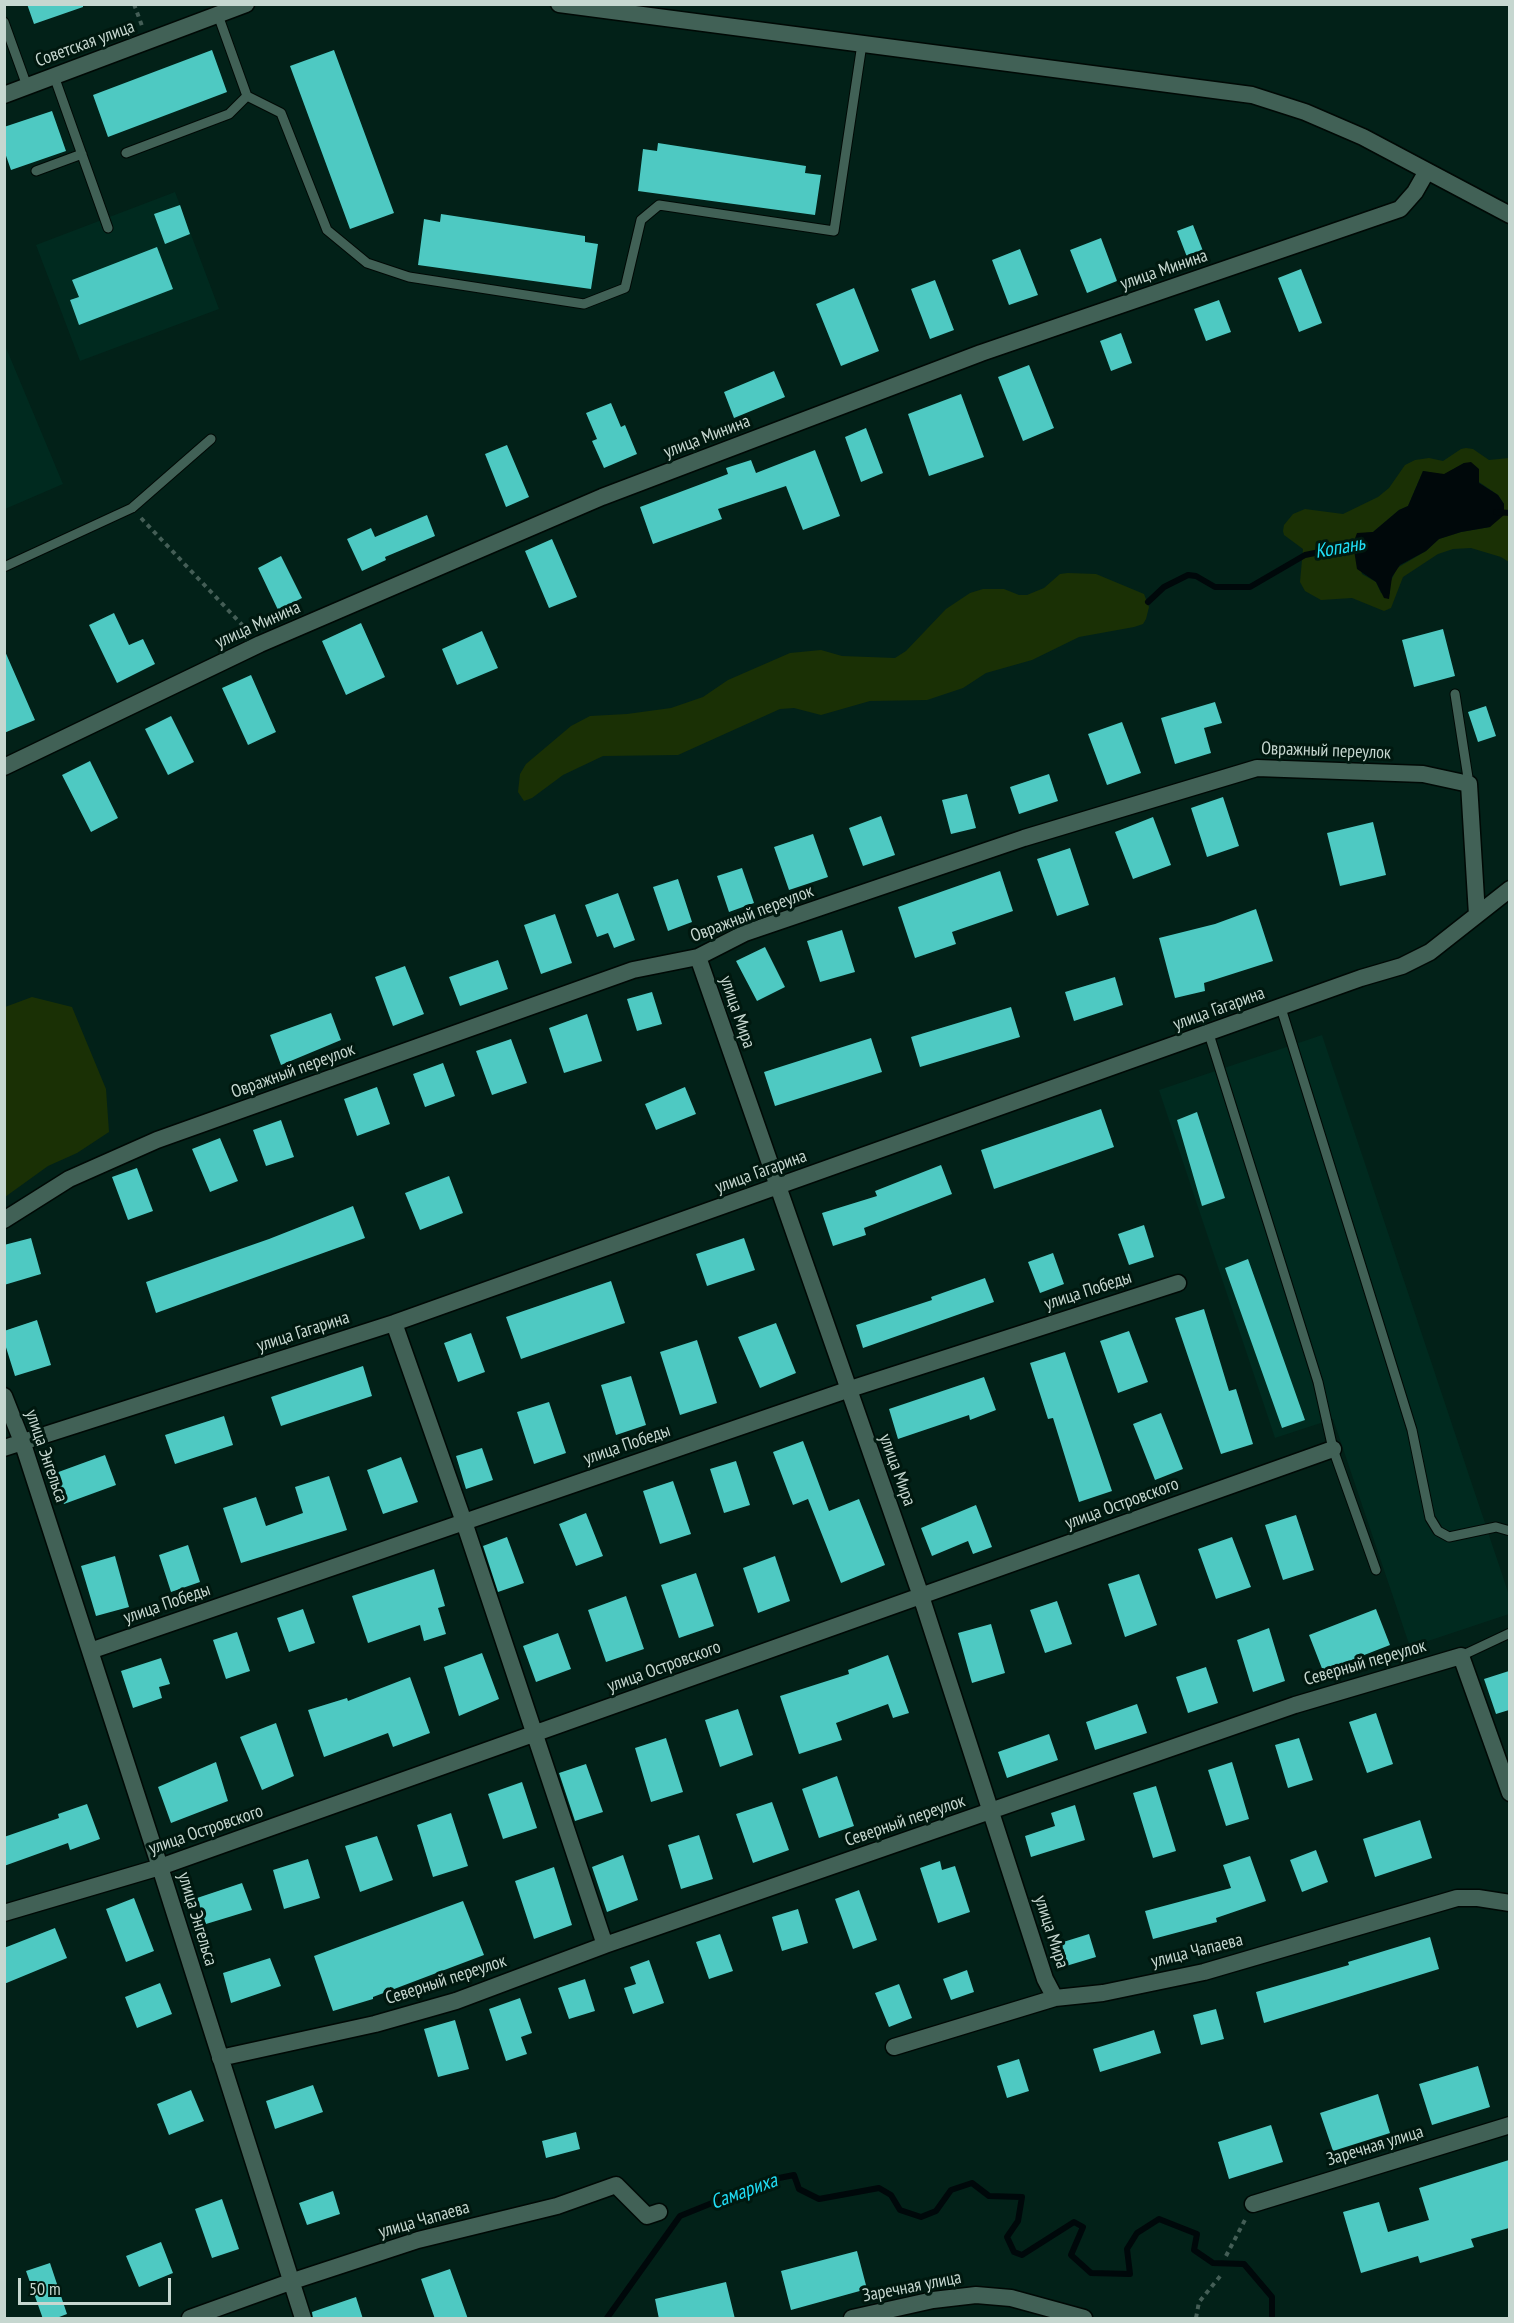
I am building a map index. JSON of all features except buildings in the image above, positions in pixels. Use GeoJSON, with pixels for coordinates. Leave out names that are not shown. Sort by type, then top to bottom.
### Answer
{"type":"FeatureCollection","features":[{"type":"Feature","properties":{"kind":"street","name":"Советская улица"},"geometry":{"type":"LineString","coordinates":[[4,95],[246,4]]}},
{"type":"Feature","properties":{"kind":"street"},"geometry":{"type":"LineString","coordinates":[[559,4],[1252,95],[1305,112],[1363,137],[1509,215]]}},
{"type":"Feature","properties":{"kind":"street","name":"улица Минина"},"geometry":{"type":"LineString","coordinates":[[4,767],[260,644],[602,497],[981,353],[1400,209],[1415,192],[1427,171]]}},
{"type":"Feature","properties":{"kind":"street","name":"Овражный переулок"},"geometry":{"type":"LineString","coordinates":[[4,1220],[69,1179],[157,1140],[633,970],[698,957],[745,933],[1024,838],[1247,770],[1288,767],[1423,774],[1469,784]]}},
{"type":"Feature","properties":{"kind":"street"},"geometry":{"type":"LineString","coordinates":[[1469,784],[1477,915]]}},
{"type":"Feature","properties":{"kind":"street","name":"улица Гагарина"},"geometry":{"type":"LineString","coordinates":[[4,1448],[394,1323],[1402,966],[1430,952],[1509,889]]}},
{"type":"Feature","properties":{"kind":"street","name":"улица Мира"},"geometry":{"type":"LineString","coordinates":[[698,957],[847,1390],[921,1596],[1045,1979],[1055,1998]]}},
{"type":"Feature","properties":{"kind":"street","name":"улица Победы"},"geometry":{"type":"LineString","coordinates":[[90,1652],[847,1390],[1179,1283]]}},
{"type":"Feature","properties":{"kind":"street"},"geometry":{"type":"LineString","coordinates":[[394,1323],[464,1522],[605,1945]]}},
{"type":"Feature","properties":{"kind":"street","name":"улица Энгельса"},"geometry":{"type":"LineString","coordinates":[[4,1396],[22,1444],[160,1867],[303,2319]]}},
{"type":"Feature","properties":{"kind":"street","name":"улица Островского"},"geometry":{"type":"LineString","coordinates":[[4,1913],[160,1867],[1333,1449]]}},
{"type":"Feature","properties":{"kind":"street"},"geometry":{"type":"LineString","coordinates":[[1461,1656],[1509,1793]]}},
{"type":"Feature","properties":{"kind":"street","name":"Северный переулок"},"geometry":{"type":"LineString","coordinates":[[220,2058],[375,2024],[456,2001],[605,1945],[1294,1705],[1461,1656]]}},
{"type":"Feature","properties":{"kind":"street","name":"улица Чапаева"},"geometry":{"type":"LineString","coordinates":[[894,2046],[1055,1998],[1103,1993],[1204,1972],[1457,1898],[1478,1898],[1509,1903]]}},
{"type":"Feature","properties":{"kind":"street","name":"Заречная улица"},"geometry":{"type":"LineString","coordinates":[[1253,2204],[1509,2125]]}},
{"type":"Feature","properties":{"kind":"street","name":"улица Чапаева"},"geometry":{"type":"LineString","coordinates":[[190,2319],[290,2282],[418,2240],[556,2206],[616,2185],[647,2216],[659,2212]]}},
{"type":"Feature","properties":{"kind":"street","name":"Заречная улица"},"geometry":{"type":"LineString","coordinates":[[852,2319],[933,2300],[976,2295],[1011,2298],[1084,2319]]}},
{"type":"Feature","properties":{"kind":"lane"},"geometry":{"type":"LineString","coordinates":[[218,15],[247,96],[281,113],[327,230],[367,263],[409,277],[584,304],[625,288],[641,220],[659,205],[834,231],[862,44]]}},
{"type":"Feature","properties":{"kind":"lane"},"geometry":{"type":"LineString","coordinates":[[4,22],[27,86]]}},
{"type":"Feature","properties":{"kind":"lane"},"geometry":{"type":"LineString","coordinates":[[54,76],[108,228]]}},
{"type":"Feature","properties":{"kind":"lane"},"geometry":{"type":"LineString","coordinates":[[126,153],[229,114],[247,96]]}},
{"type":"Feature","properties":{"kind":"lane"},"geometry":{"type":"LineString","coordinates":[[36,171],[82,154]]}},
{"type":"Feature","properties":{"kind":"lane"},"geometry":{"type":"LineString","coordinates":[[4,567],[132,508],[211,439]]}},
{"type":"Feature","properties":{"kind":"lane"},"geometry":{"type":"LineString","coordinates":[[1455,694],[1469,784]]}},
{"type":"Feature","properties":{"kind":"lane"},"geometry":{"type":"LineString","coordinates":[[1281,1008],[1412,1430],[1430,1518],[1438,1531],[1449,1537],[1496,1527],[1509,1531]]}},
{"type":"Feature","properties":{"kind":"lane"},"geometry":{"type":"LineString","coordinates":[[1209,1034],[1318,1382],[1333,1449],[1376,1570]]}},
{"type":"Feature","properties":{"kind":"lane"},"geometry":{"type":"LineString","coordinates":[[1461,1656],[1509,1633]]}},
{"type":"Feature","properties":{"kind":"path"},"geometry":{"type":"LineString","coordinates":[[132,508],[260,644]]}},
{"type":"Feature","properties":{"kind":"path"},"geometry":{"type":"LineString","coordinates":[[1226,2256],[1253,2204]]}},
{"type":"Feature","properties":{"kind":"path"},"geometry":{"type":"LineString","coordinates":[[1196,2319],[1199,2302],[1222,2274]]}},
{"type":"Feature","properties":{"kind":"shaded area"},"geometry":{"type":"Polygon","coordinates":[[[175,192],[219,309],[80,361],[36,245],[175,192]]]}},
{"type":"Feature","properties":{"kind":"shaded area"},"geometry":{"type":"Polygon","coordinates":[[[4,343],[63,484],[5,509],[4,509],[4,343]]]}},
{"type":"Feature","properties":{"kind":"shaded area"},"geometry":{"type":"Polygon","coordinates":[[[1461,449],[1473,449],[1489,460],[1509,458],[1509,562],[1501,557],[1471,548],[1453,549],[1438,554],[1403,577],[1391,608],[1384,611],[1352,598],[1321,600],[1305,591],[1300,582],[1303,549],[1284,535],[1283,531],[1284,525],[1293,514],[1305,509],[1343,514],[1378,497],[1389,488],[1405,465],[1415,460],[1429,458],[1443,461],[1461,449]],[[1464,463],[1444,475],[1423,471],[1408,506],[1399,510],[1373,532],[1357,534],[1356,553],[1362,574],[1376,582],[1381,593],[1390,594],[1390,583],[1397,568],[1426,551],[1439,539],[1490,527],[1504,504],[1498,495],[1479,482],[1479,473],[1464,463]]]}},
{"type":"Feature","properties":{"kind":"shaded area"},"geometry":{"type":"Polygon","coordinates":[[[1471,462],[1479,469],[1479,483],[1498,495],[1504,504],[1504,515],[1490,527],[1439,539],[1426,551],[1400,565],[1392,577],[1389,599],[1384,598],[1376,582],[1357,569],[1353,544],[1357,533],[1373,532],[1399,510],[1408,506],[1423,471],[1444,474],[1464,463],[1471,462]]]}},
{"type":"Feature","properties":{"kind":"shaded area"},"geometry":{"type":"Polygon","coordinates":[[[1060,574],[1096,574],[1144,594],[1149,607],[1143,624],[1079,637],[1032,660],[986,673],[963,688],[927,700],[870,701],[821,715],[794,708],[780,709],[678,755],[603,756],[563,775],[532,798],[524,801],[518,792],[520,774],[526,764],[571,726],[590,716],[671,708],[703,697],[728,680],[790,653],[821,650],[842,656],[895,658],[906,651],[946,609],[970,593],[983,589],[1004,589],[1019,595],[1027,595],[1044,588],[1060,574]]]}},
{"type":"Feature","properties":{"kind":"shaded area"},"geometry":{"type":"Polygon","coordinates":[[[32,997],[72,1007],[106,1089],[109,1132],[77,1153],[48,1166],[5,1197],[5,1007],[32,997]]]}},
{"type":"Feature","properties":{"kind":"shaded area"},"geometry":{"type":"Polygon","coordinates":[[[1322,1035],[1509,1595],[1509,1614],[1410,1647],[1333,1419],[1275,1438],[1159,1090],[1322,1035]]]}},
{"type":"Feature","properties":{"kind":"waterway","name":"Копань"},"geometry":{"type":"LineString","coordinates":[[1496,512],[1510,513]]}},
{"type":"Feature","properties":{"kind":"waterway","name":"Копань"},"geometry":{"type":"LineString","coordinates":[[1148,602],[1164,587],[1188,575],[1196,576],[1215,587],[1250,587],[1305,555],[1359,544]]}},
{"type":"Feature","properties":{"kind":"waterway","name":"Самариха"},"geometry":{"type":"LineString","coordinates":[[607,2318],[680,2216],[769,2180],[794,2175],[799,2189],[819,2199],[879,2188],[891,2195],[900,2210],[921,2217],[936,2211],[951,2190],[972,2183],[989,2196],[1022,2197],[1018,2221],[1007,2237],[1014,2252],[1022,2255],[1074,2222],[1083,2227],[1071,2255],[1091,2273],[1130,2274],[1127,2249],[1137,2233],[1159,2219],[1197,2234],[1194,2250],[1213,2263],[1244,2264],[1272,2297],[1272,2318]]}}]}
